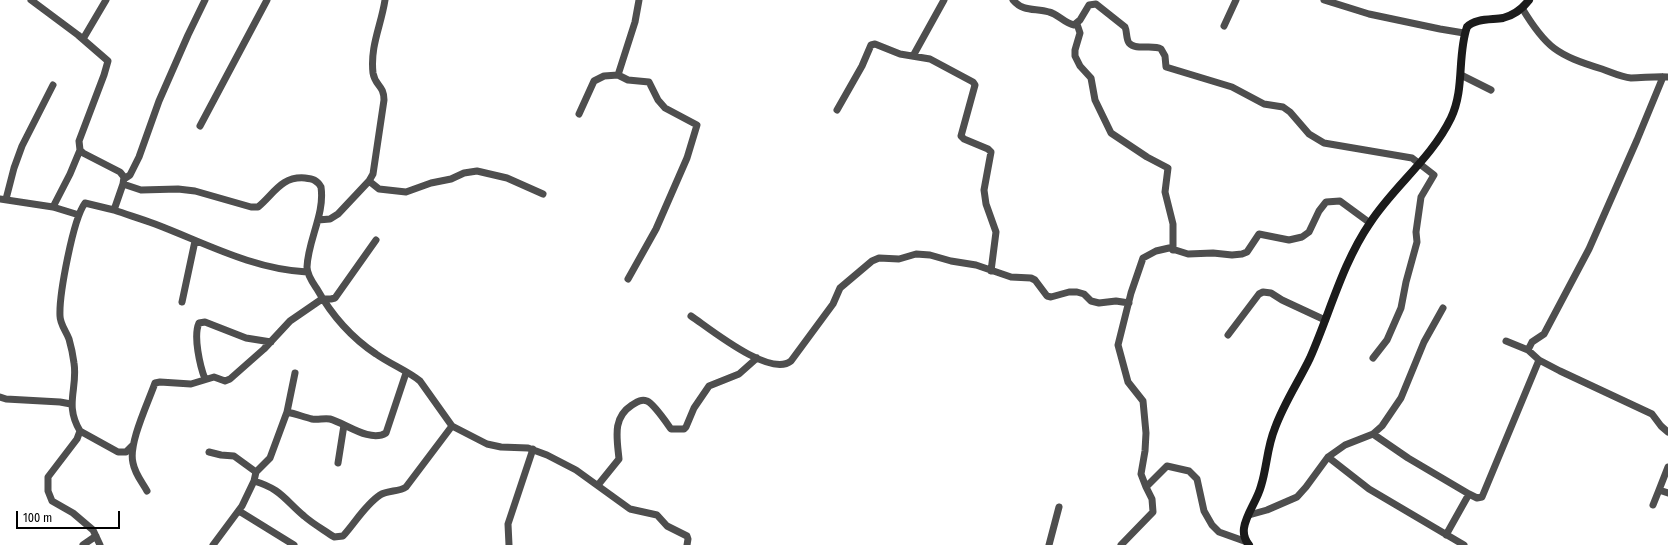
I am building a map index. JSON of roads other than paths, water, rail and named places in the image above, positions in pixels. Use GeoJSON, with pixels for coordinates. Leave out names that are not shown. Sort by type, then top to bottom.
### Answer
{"type":"FeatureCollection","features":[{"type":"Feature","properties":{"kind":"street"},"geometry":{"type":"LineString","coordinates":[[30,0],[83,39],[106,58],[108,64],[79,142],[80,150],[70,174],[53,207]]}},
{"type":"Feature","properties":{"kind":"street"},"geometry":{"type":"LineString","coordinates":[[83,39],[106,0]]}},
{"type":"Feature","properties":{"kind":"street"},"geometry":{"type":"LineString","coordinates":[[114,210],[124,181],[132,172],[139,157],[177,57],[205,0]]}},
{"type":"Feature","properties":{"kind":"street"},"geometry":{"type":"LineString","coordinates":[[200,126],[267,0]]}},
{"type":"Feature","properties":{"kind":"street"},"geometry":{"type":"LineString","coordinates":[[318,220],[332,218],[369,181],[374,170],[384,100],[383,90],[377,84],[374,75],[373,50],[385,0]]}},
{"type":"Feature","properties":{"kind":"street"},"geometry":{"type":"LineString","coordinates":[[618,75],[635,22],[639,0]]}},
{"type":"Feature","properties":{"kind":"street"},"geometry":{"type":"LineString","coordinates":[[913,56],[944,0]]}},
{"type":"Feature","properties":{"kind":"street"},"geometry":{"type":"LineString","coordinates":[[1013,0],[1026,9],[1049,12],[1070,24],[1077,24]]}},
{"type":"Feature","properties":{"kind":"street"},"geometry":{"type":"LineString","coordinates":[[1224,26],[1236,0]]}},
{"type":"Feature","properties":{"kind":"street"},"geometry":{"type":"LineString","coordinates":[[1324,0],[1336,2],[1369,14],[1440,30],[1464,33]]}},
{"type":"Feature","properties":{"kind":"street"},"geometry":{"type":"LineString","coordinates":[[1248,543],[1244,530],[1261,487],[1274,428],[1310,357],[1354,250],[1370,223],[1390,196],[1437,143],[1453,113],[1461,75],[1464,33],[1467,27],[1470,24],[1504,18],[1522,8],[1529,0]]}},
{"type":"Feature","properties":{"kind":"street"},"geometry":{"type":"LineString","coordinates":[[1077,24],[1089,5],[1096,4],[1125,27],[1127,40],[1131,44],[1138,46],[1155,46],[1161,49],[1165,56],[1166,67],[1232,88],[1264,104],[1283,107],[1290,112],[1309,134],[1324,143],[1407,156],[1420,163],[1434,175],[1421,197],[1416,232],[1417,242],[1406,282],[1401,308],[1387,340],[1374,358]]}},
{"type":"Feature","properties":{"kind":"street"},"geometry":{"type":"LineString","coordinates":[[1522,8],[1539,34],[1554,50],[1564,56],[1620,76],[1631,78],[1665,77],[1589,248],[1544,334],[1532,342],[1528,350]]}},
{"type":"Feature","properties":{"kind":"street"},"geometry":{"type":"LineString","coordinates":[[1077,24],[1080,33],[1075,50],[1075,56],[1080,66],[1092,80],[1096,100],[1111,133],[1147,157],[1168,168],[1165,192],[1173,224],[1173,250]]}},
{"type":"Feature","properties":{"kind":"street"},"geometry":{"type":"LineString","coordinates":[[837,110],[862,66],[871,45],[875,44],[879,44],[900,54],[930,59],[974,83],[961,136],[964,139],[991,151],[984,190],[986,204],[996,232],[991,271]]}},
{"type":"Feature","properties":{"kind":"street"},"geometry":{"type":"LineString","coordinates":[[579,114],[594,81],[604,76],[618,75],[628,80],[649,82],[655,95],[664,108],[697,125],[687,158],[656,229],[628,279]]}},
{"type":"Feature","properties":{"kind":"street"},"geometry":{"type":"LineString","coordinates":[[1461,75],[1491,90]]}},
{"type":"Feature","properties":{"kind":"street"},"geometry":{"type":"LineString","coordinates":[[53,85],[22,146],[3,199],[53,207],[79,215]]}},
{"type":"Feature","properties":{"kind":"street"},"geometry":{"type":"LineString","coordinates":[[80,150],[85,155],[120,172],[123,175],[124,181]]}},
{"type":"Feature","properties":{"kind":"street"},"geometry":{"type":"LineString","coordinates":[[369,181],[378,189],[406,192],[432,183],[451,179],[464,173],[477,172],[507,178],[543,194]]}},
{"type":"Feature","properties":{"kind":"street"},"geometry":{"type":"LineString","coordinates":[[124,181],[141,190],[178,188],[255,207],[261,204],[274,190],[286,182],[294,179],[315,180],[321,187],[318,220],[309,251],[307,272],[322,299],[349,332],[375,354],[406,373],[413,375],[420,381],[452,426],[487,444],[501,447],[522,447],[533,449],[563,462],[598,485],[631,510],[657,515],[667,526],[687,536],[687,545]]}},
{"type":"Feature","properties":{"kind":"street"},"geometry":{"type":"LineString","coordinates":[[1121,545],[1153,512],[1152,499],[1141,474],[1145,451],[1146,432],[1143,402],[1129,384],[1118,342],[1128,303],[1140,263],[1143,258],[1162,249],[1188,254],[1242,254],[1247,252],[1256,236],[1259,234],[1289,240],[1302,237],[1309,232],[1319,211],[1326,202],[1340,201],[1370,223]]}},
{"type":"Feature","properties":{"kind":"street"},"geometry":{"type":"LineString","coordinates":[[132,446],[126,452],[118,452],[80,431],[73,417],[71,404],[74,364],[69,338],[60,315],[69,250],[79,215],[86,203],[114,210],[155,224],[195,241],[257,264],[307,272]]}},
{"type":"Feature","properties":{"kind":"street"},"geometry":{"type":"LineString","coordinates":[[147,491],[132,462],[132,446],[155,383],[191,384],[214,377],[227,380],[254,358],[290,321],[322,299],[335,298],[376,240]]}},
{"type":"Feature","properties":{"kind":"street"},"geometry":{"type":"LineString","coordinates":[[182,302],[195,241]]}},
{"type":"Feature","properties":{"kind":"street"},"geometry":{"type":"LineString","coordinates":[[691,316],[736,348],[757,358],[778,364],[790,362],[833,304],[840,288],[875,259],[899,259],[924,254],[951,261],[969,263],[1011,277],[1030,278],[1035,280],[1047,296],[1051,297],[1069,292],[1077,292],[1084,294],[1091,301],[1099,303],[1116,301],[1128,303]]}},
{"type":"Feature","properties":{"kind":"street"},"geometry":{"type":"LineString","coordinates":[[1228,335],[1259,294],[1264,292],[1270,293],[1325,320]]}},
{"type":"Feature","properties":{"kind":"street"},"geometry":{"type":"LineString","coordinates":[[1249,515],[1267,510],[1297,497],[1328,457],[1345,445],[1373,434],[1382,426],[1401,398],[1424,342],[1443,308]]}},
{"type":"Feature","properties":{"kind":"street"},"geometry":{"type":"LineString","coordinates":[[205,379],[198,352],[197,328],[199,323],[204,322],[246,338],[271,342]]}},
{"type":"Feature","properties":{"kind":"street"},"geometry":{"type":"LineString","coordinates":[[1506,341],[1528,350],[1539,360],[1652,414],[1661,426],[1668,432]]}},
{"type":"Feature","properties":{"kind":"street"},"geometry":{"type":"LineString","coordinates":[[598,485],[619,459],[616,441],[619,422],[624,411],[639,401],[646,401],[652,405],[672,429],[684,429],[694,408],[709,386],[739,374],[757,358]]}},
{"type":"Feature","properties":{"kind":"street"},"geometry":{"type":"LineString","coordinates":[[1373,434],[1408,458],[1469,494],[1477,498],[1481,498],[1539,360]]}},
{"type":"Feature","properties":{"kind":"street"},"geometry":{"type":"LineString","coordinates":[[213,545],[239,511],[254,480],[256,472],[270,458],[288,412],[296,373]]}},
{"type":"Feature","properties":{"kind":"street"},"geometry":{"type":"LineString","coordinates":[[288,412],[313,419],[325,418],[344,425],[356,432],[378,436],[386,433],[406,373]]}},
{"type":"Feature","properties":{"kind":"street"},"geometry":{"type":"LineString","coordinates":[[0,397],[6,399],[71,404]]}},
{"type":"Feature","properties":{"kind":"street"},"geometry":{"type":"LineString","coordinates":[[338,462],[344,425]]}},
{"type":"Feature","properties":{"kind":"street"},"geometry":{"type":"LineString","coordinates":[[254,480],[278,491],[310,520],[334,537],[343,536],[379,496],[387,491],[401,490],[406,486],[452,426]]}},
{"type":"Feature","properties":{"kind":"street"},"geometry":{"type":"LineString","coordinates":[[80,431],[77,438],[48,477],[48,492],[52,501],[73,513],[93,530],[100,545]]}},
{"type":"Feature","properties":{"kind":"street"},"geometry":{"type":"LineString","coordinates":[[509,545],[508,524],[533,449]]}},
{"type":"Feature","properties":{"kind":"street"},"geometry":{"type":"LineString","coordinates":[[209,452],[221,456],[234,456],[256,472]]}},
{"type":"Feature","properties":{"kind":"street"},"geometry":{"type":"LineString","coordinates":[[1328,457],[1369,489],[1464,545]]}},
{"type":"Feature","properties":{"kind":"street"},"geometry":{"type":"LineString","coordinates":[[1146,487],[1167,466],[1189,471],[1197,478],[1204,511],[1212,525],[1219,532],[1248,543]]}},
{"type":"Feature","properties":{"kind":"street"},"geometry":{"type":"LineString","coordinates":[[1653,505],[1668,467]]}},
{"type":"Feature","properties":{"kind":"street"},"geometry":{"type":"LineString","coordinates":[[1659,490],[1668,493]]}},
{"type":"Feature","properties":{"kind":"street"},"geometry":{"type":"LineString","coordinates":[[1446,535],[1469,494]]}},
{"type":"Feature","properties":{"kind":"street"},"geometry":{"type":"LineString","coordinates":[[1048,545],[1059,507]]}},
{"type":"Feature","properties":{"kind":"street"},"geometry":{"type":"LineString","coordinates":[[239,511],[294,545]]}},
{"type":"Feature","properties":{"kind":"street"},"geometry":{"type":"LineString","coordinates":[[82,545],[96,536]]}}]}
